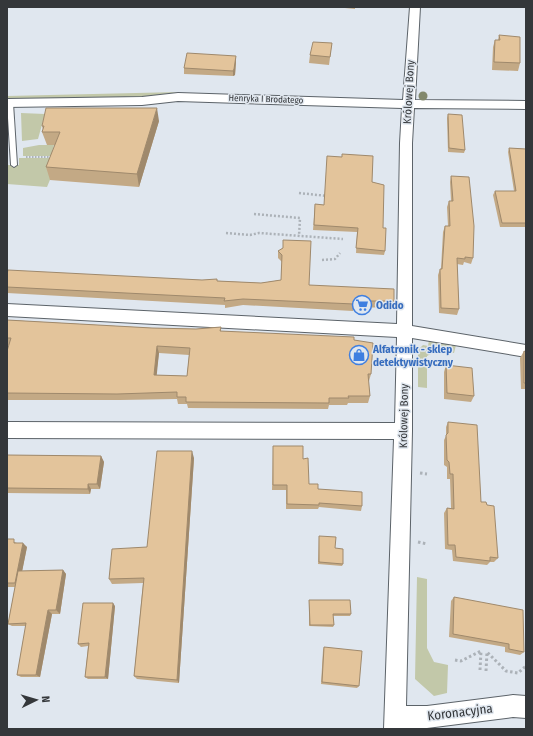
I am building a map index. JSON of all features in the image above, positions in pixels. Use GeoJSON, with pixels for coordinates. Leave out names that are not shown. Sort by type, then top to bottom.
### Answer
{"type":"FeatureCollection","features":[{"type":"Feature","properties":{"kind":"street","name":"Królowej Bony"},"geometry":{"type":"LineString","coordinates":[[395,723],[404,431],[406,175],[408,104],[415,7]]}},
{"type":"Feature","properties":{"kind":"street","name":"Henryka I Brodatego"},"geometry":{"type":"LineString","coordinates":[[9,103],[142,101],[184,97],[408,104],[526,105]]}},
{"type":"Feature","properties":{"kind":"street"},"geometry":{"type":"LineString","coordinates":[[7,310],[405,332],[526,351]]}},
{"type":"Feature","properties":{"kind":"street"},"geometry":{"type":"LineString","coordinates":[[7,430],[404,431]]}},
{"type":"Feature","properties":{"kind":"street","name":"Koronacyjna"},"geometry":{"type":"LineString","coordinates":[[395,723],[427,717],[513,706],[526,707]]}},
{"type":"Feature","properties":{"kind":"lane"},"geometry":{"type":"LineString","coordinates":[[9,103],[14,165]]}},
{"type":"Feature","properties":{"kind":"path"},"geometry":{"type":"LineString","coordinates":[[52,157],[54,151]]}},
{"type":"Feature","properties":{"kind":"path"},"geometry":{"type":"LineString","coordinates":[[22,157],[59,157]]}},
{"type":"Feature","properties":{"kind":"path"},"geometry":{"type":"LineString","coordinates":[[299,193],[327,196],[333,195]]}},
{"type":"Feature","properties":{"kind":"path"},"geometry":{"type":"LineString","coordinates":[[254,214],[300,218],[299,236]]}},
{"type":"Feature","properties":{"kind":"path"},"geometry":{"type":"LineString","coordinates":[[226,233],[343,239]]}},
{"type":"Feature","properties":{"kind":"path"},"geometry":{"type":"LineString","coordinates":[[322,260],[335,259],[340,253]]}},
{"type":"Feature","properties":{"kind":"path"},"geometry":{"type":"LineString","coordinates":[[455,660],[461,662],[481,651],[480,670]]}},
{"type":"Feature","properties":{"kind":"path"},"geometry":{"type":"LineString","coordinates":[[486,671],[487,652],[506,671],[518,673],[526,666]]}},
{"type":"Feature","properties":{"kind":"green space"},"geometry":{"type":"Polygon","coordinates":[[[179,92],[142,97],[7,99],[7,96],[179,92]]]}},
{"type":"Feature","properties":{"kind":"green space"},"geometry":{"type":"Polygon","coordinates":[[[21,113],[45,114],[38,139],[22,141],[21,113]]]}},
{"type":"Feature","properties":{"kind":"green space"},"geometry":{"type":"Polygon","coordinates":[[[39,145],[54,145],[51,156],[23,156],[23,148],[39,145]]]}},
{"type":"Feature","properties":{"kind":"green space"},"geometry":{"type":"Polygon","coordinates":[[[19,158],[54,158],[54,170],[47,187],[7,184],[7,165],[19,165],[19,158]]]}},
{"type":"Feature","properties":{"kind":"green space"},"geometry":{"type":"Polygon","coordinates":[[[429,340],[456,345],[454,353],[436,351],[427,356],[427,388],[418,387],[418,350],[423,345],[428,346],[429,340]]]}},
{"type":"Feature","properties":{"kind":"green space"},"geometry":{"type":"Polygon","coordinates":[[[417,577],[427,579],[427,648],[434,662],[448,665],[447,693],[434,696],[415,679],[417,577]]]}},
{"type":"Feature","properties":{"kind":"building"},"geometry":{"type":"Polygon","coordinates":[[[499,35],[520,37],[520,63],[494,62],[495,40],[500,40],[499,35]]]}},
{"type":"Feature","properties":{"kind":"building"},"geometry":{"type":"Polygon","coordinates":[[[313,42],[332,43],[330,57],[310,55],[313,42]]]}},
{"type":"Feature","properties":{"kind":"building"},"geometry":{"type":"Polygon","coordinates":[[[187,53],[236,56],[234,69],[233,71],[184,68],[187,53]]]}},
{"type":"Feature","properties":{"kind":"building"},"geometry":{"type":"Polygon","coordinates":[[[46,108],[157,108],[137,174],[46,167],[60,132],[42,132],[46,108]]]}},
{"type":"Feature","properties":{"kind":"building"},"geometry":{"type":"Polygon","coordinates":[[[448,114],[462,115],[465,150],[449,148],[448,114]]]}},
{"type":"Feature","properties":{"kind":"building"},"geometry":{"type":"Polygon","coordinates":[[[509,148],[526,149],[526,223],[502,223],[495,191],[516,191],[509,148]]]}},
{"type":"Feature","properties":{"kind":"building"},"geometry":{"type":"Polygon","coordinates":[[[342,154],[373,156],[372,182],[384,185],[383,228],[386,228],[385,251],[356,248],[358,228],[314,225],[315,204],[324,205],[327,156],[342,157],[342,154]]]}},
{"type":"Feature","properties":{"kind":"building"},"geometry":{"type":"Polygon","coordinates":[[[451,176],[469,177],[474,226],[473,258],[457,258],[459,309],[441,308],[440,269],[442,269],[445,226],[450,226],[449,201],[453,201],[451,176]]]}},
{"type":"Feature","properties":{"kind":"building"},"geometry":{"type":"Polygon","coordinates":[[[283,240],[311,241],[309,285],[394,289],[394,301],[354,301],[354,304],[243,299],[224,301],[225,298],[7,287],[8,270],[202,280],[217,279],[217,281],[261,283],[281,280],[282,255],[278,251],[283,248],[283,240]]]}},
{"type":"Feature","properties":{"kind":"building"},"geometry":{"type":"Polygon","coordinates":[[[7,320],[152,328],[196,329],[221,327],[220,331],[354,337],[354,340],[373,343],[371,374],[368,374],[370,396],[329,398],[329,403],[186,402],[186,397],[177,397],[177,392],[117,394],[7,393],[7,351],[11,338],[7,338],[7,320]],[[157,346],[154,375],[187,376],[190,348],[157,346]]]}},
{"type":"Feature","properties":{"kind":"building"},"geometry":{"type":"Polygon","coordinates":[[[524,351],[526,352],[526,383],[524,383],[524,351]]]}},
{"type":"Feature","properties":{"kind":"building"},"geometry":{"type":"Polygon","coordinates":[[[446,365],[472,368],[474,396],[447,393],[446,365]]]}},
{"type":"Feature","properties":{"kind":"building"},"geometry":{"type":"Polygon","coordinates":[[[448,422],[477,425],[481,502],[486,502],[487,505],[494,506],[498,558],[490,557],[490,561],[456,557],[455,545],[448,545],[447,508],[454,509],[453,474],[450,474],[449,462],[447,460],[446,435],[448,433],[448,422]]]}},
{"type":"Feature","properties":{"kind":"building"},"geometry":{"type":"Polygon","coordinates":[[[273,446],[303,446],[303,459],[308,458],[309,484],[318,484],[318,489],[362,492],[362,506],[319,503],[319,505],[287,504],[287,485],[273,485],[273,446]]]}},
{"type":"Feature","properties":{"kind":"building"},"geometry":{"type":"Polygon","coordinates":[[[157,451],[192,451],[177,680],[134,676],[144,578],[109,579],[112,549],[147,547],[157,451]]]}},
{"type":"Feature","properties":{"kind":"building"},"geometry":{"type":"Polygon","coordinates":[[[7,455],[101,456],[97,484],[88,484],[88,489],[7,488],[7,455]]]}},
{"type":"Feature","properties":{"kind":"building"},"geometry":{"type":"Polygon","coordinates":[[[319,536],[336,537],[335,548],[343,549],[343,564],[319,562],[319,536]]]}},
{"type":"Feature","properties":{"kind":"building"},"geometry":{"type":"Polygon","coordinates":[[[7,539],[14,539],[14,543],[23,543],[15,583],[7,583],[7,539]]]}},
{"type":"Feature","properties":{"kind":"building"},"geometry":{"type":"Polygon","coordinates":[[[63,570],[56,610],[48,610],[36,675],[17,675],[26,623],[8,624],[18,571],[63,570]]]}},
{"type":"Feature","properties":{"kind":"building"},"geometry":{"type":"Polygon","coordinates":[[[454,597],[523,610],[524,652],[509,649],[509,644],[453,634],[454,597]]]}},
{"type":"Feature","properties":{"kind":"building"},"geometry":{"type":"Polygon","coordinates":[[[309,600],[350,600],[351,614],[333,614],[334,625],[310,625],[309,600]]]}},
{"type":"Feature","properties":{"kind":"building"},"geometry":{"type":"Polygon","coordinates":[[[83,603],[113,603],[105,677],[85,677],[89,643],[78,644],[83,603]]]}},
{"type":"Feature","properties":{"kind":"building"},"geometry":{"type":"Polygon","coordinates":[[[324,647],[362,651],[359,686],[322,682],[324,647]]]}},
{"type":"Feature","properties":{"kind":"place","name":"Odido"},"geometry":{"type":"Point","coordinates":[362,305]}},
{"type":"Feature","properties":{"kind":"place","name":"Alfatronik - sklep detektywistyczny"},"geometry":{"type":"Point","coordinates":[359,355]}}]}
